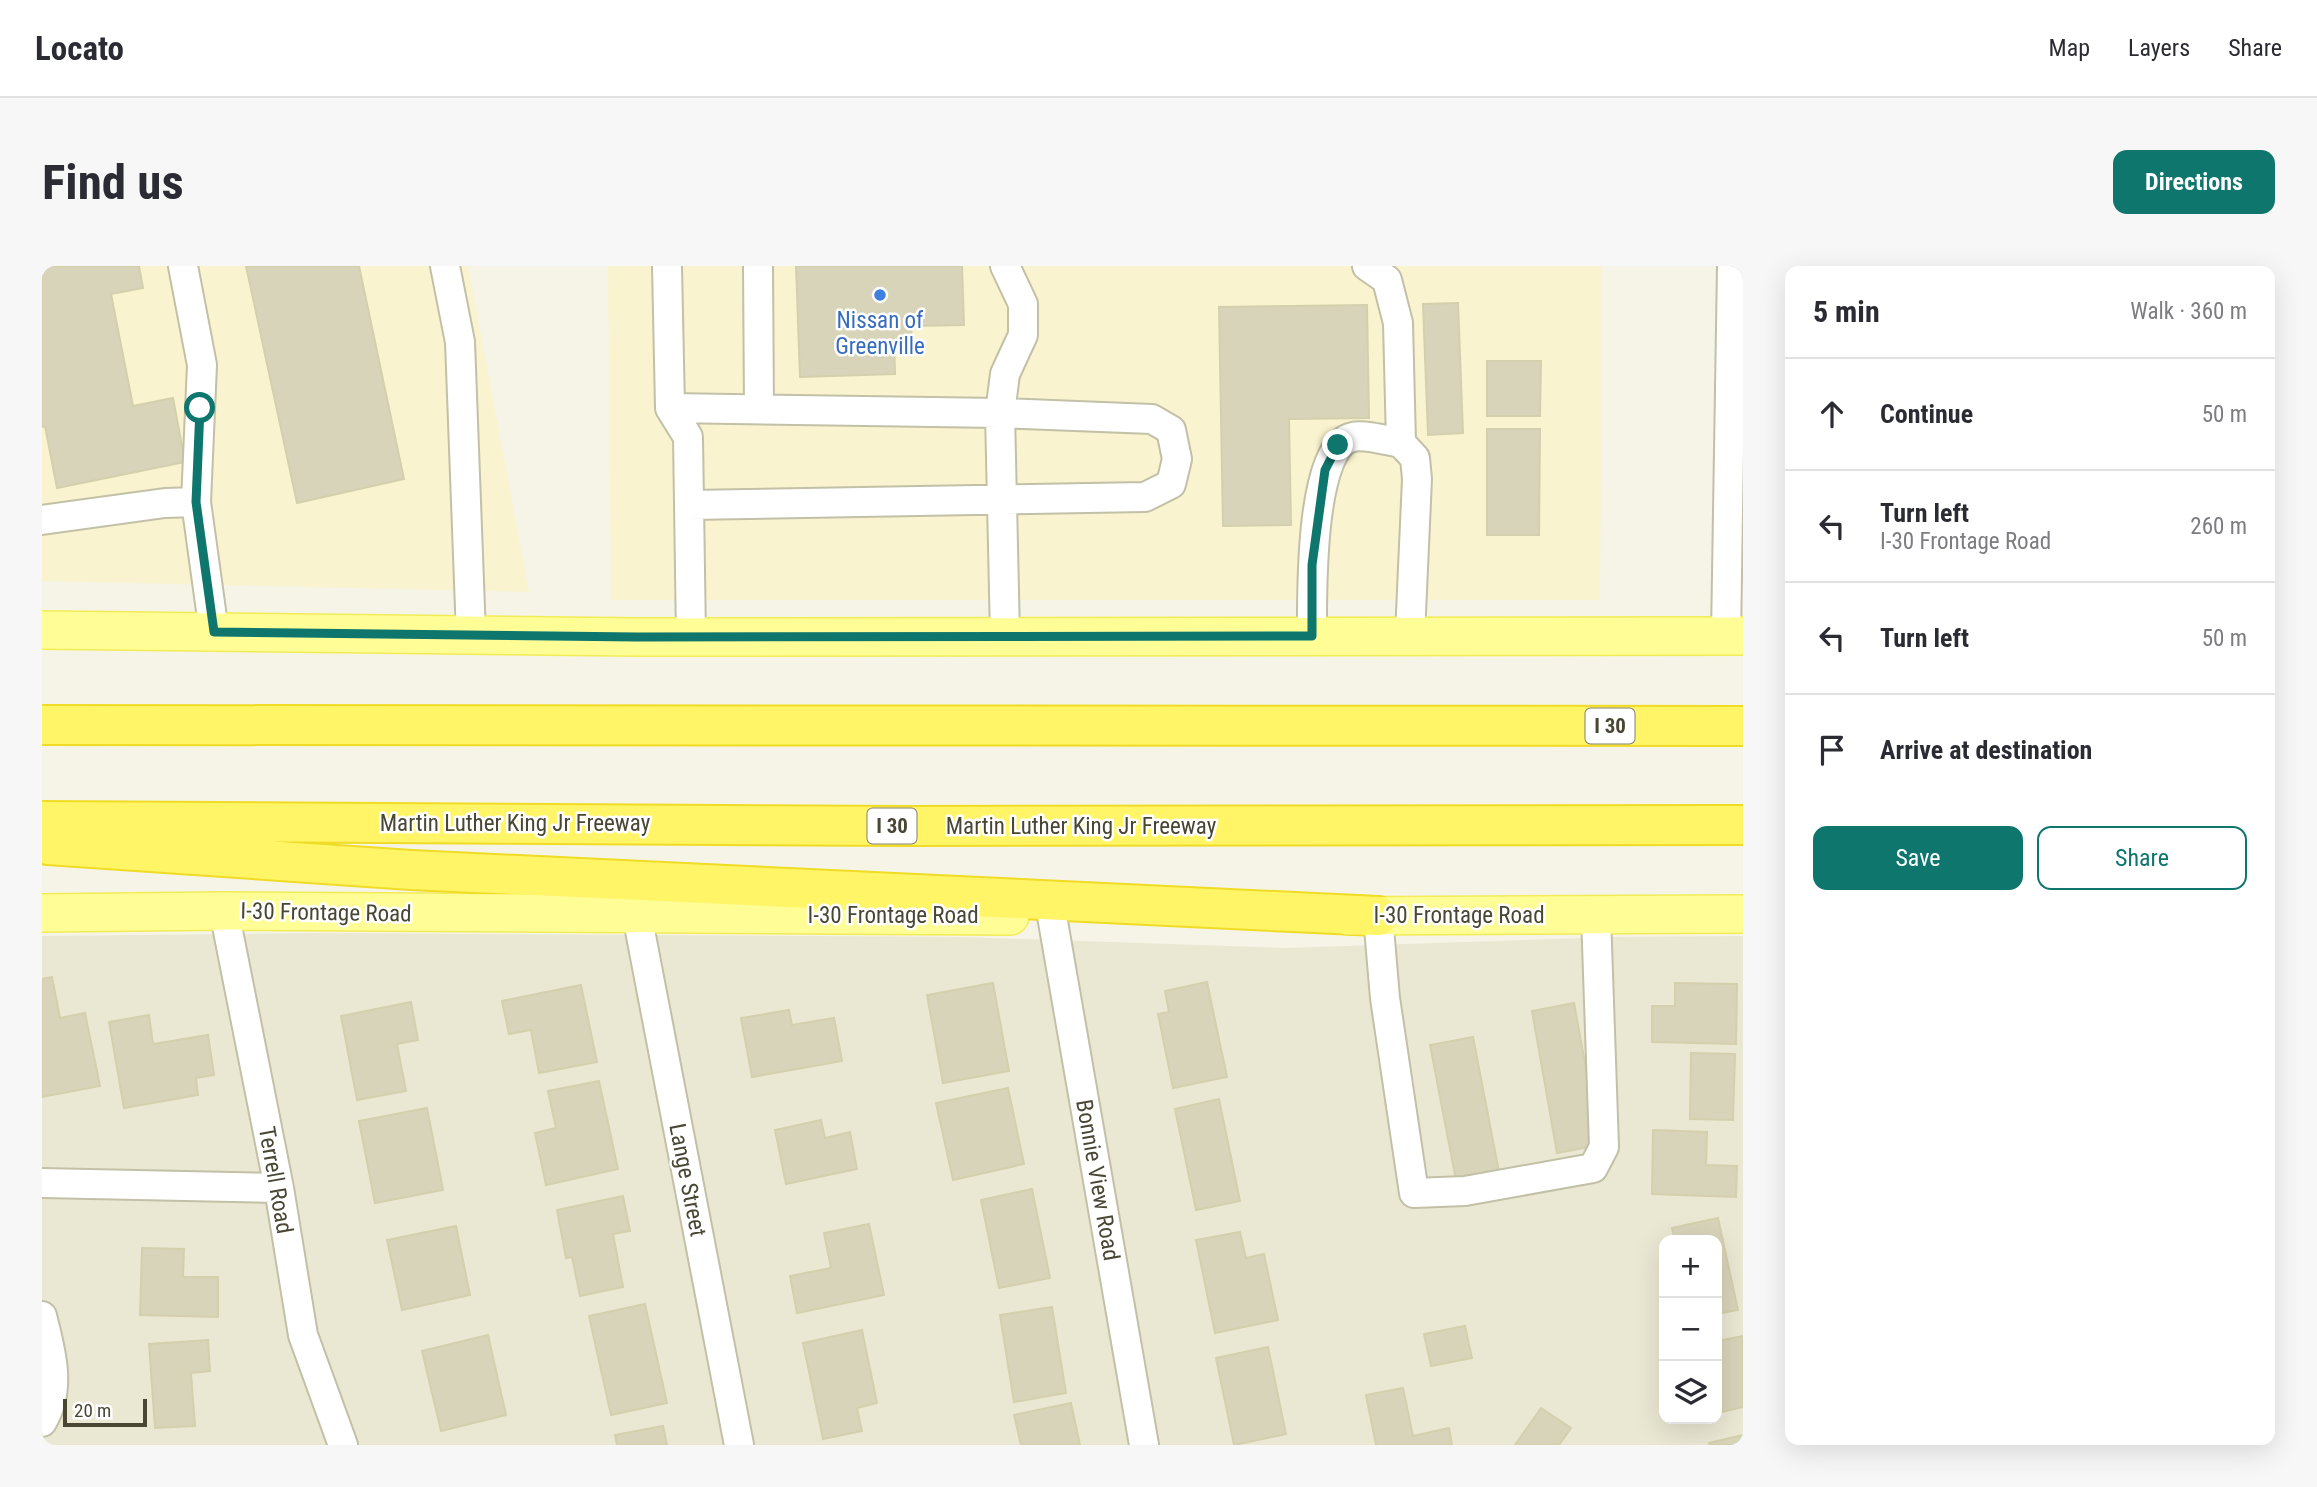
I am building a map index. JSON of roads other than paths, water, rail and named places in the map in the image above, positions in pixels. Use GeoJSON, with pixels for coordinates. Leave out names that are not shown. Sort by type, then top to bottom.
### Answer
{"type":"FeatureCollection","features":[{"type":"Feature","properties":{"kind":"highway"},"geometry":{"type":"LineString","coordinates":[[1477,726],[1743,710]]}},
{"type":"Feature","properties":{"kind":"highway"},"geometry":{"type":"LineString","coordinates":[[42,716],[143,725]]}},
{"type":"Feature","properties":{"kind":"highway","name":"I 30"},"geometry":{"type":"LineString","coordinates":[[42,725],[1743,726]]}},
{"type":"Feature","properties":{"kind":"highway","name":"Martin Luther King Jr Freeway"},"geometry":{"type":"LineString","coordinates":[[42,821],[905,826],[1743,825]]}},
{"type":"Feature","properties":{"kind":"highway"},"geometry":{"type":"LineString","coordinates":[[42,845],[411,870],[1378,916]]}},
{"type":"Feature","properties":{"kind":"main road"},"geometry":{"type":"LineString","coordinates":[[42,630],[691,637],[1735,636]]}},
{"type":"Feature","properties":{"kind":"main road","name":"I-30 Frontage Road"},"geometry":{"type":"LineString","coordinates":[[42,914],[224,911],[1052,916],[1743,914]]}},
{"type":"Feature","properties":{"kind":"street"},"geometry":{"type":"LineString","coordinates":[[183,266],[202,365],[196,502],[214,632]]}},
{"type":"Feature","properties":{"kind":"street"},"geometry":{"type":"LineString","coordinates":[[445,266],[460,342],[471,635]]}},
{"type":"Feature","properties":{"kind":"street"},"geometry":{"type":"LineString","coordinates":[[667,266],[670,408],[688,437],[691,637]]}},
{"type":"Feature","properties":{"kind":"street"},"geometry":{"type":"LineString","coordinates":[[758,266],[759,409]]}},
{"type":"Feature","properties":{"kind":"street"},"geometry":{"type":"LineString","coordinates":[[1005,266],[1023,304],[1023,335],[1005,374],[1000,413],[1005,636]]}},
{"type":"Feature","properties":{"kind":"street"},"geometry":{"type":"LineString","coordinates":[[1367,266],[1387,280],[1398,323],[1401,443]]}},
{"type":"Feature","properties":{"kind":"street"},"geometry":{"type":"LineString","coordinates":[[1732,266],[1735,636]]}},
{"type":"Feature","properties":{"kind":"street"},"geometry":{"type":"LineString","coordinates":[[670,408],[1000,413],[1152,419],[1171,429],[1177,459],[1171,484],[1145,497],[689,505]]}},
{"type":"Feature","properties":{"kind":"street"},"geometry":{"type":"LineString","coordinates":[[1312,636],[1312,565],[1325,470],[1338,445],[1353,436],[1401,443],[1415,458],[1417,479],[1410,635]]}},
{"type":"Feature","properties":{"kind":"street"},"geometry":{"type":"LineString","coordinates":[[42,520],[165,503],[196,502]]}},
{"type":"Feature","properties":{"kind":"street","name":"Terrell Road"},"geometry":{"type":"LineString","coordinates":[[224,911],[279,1188],[303,1335],[343,1445]]}},
{"type":"Feature","properties":{"kind":"street","name":"Lange Street"},"geometry":{"type":"LineString","coordinates":[[637,915],[739,1445]]}},
{"type":"Feature","properties":{"kind":"street"},"geometry":{"type":"LineString","coordinates":[[1378,916],[1385,998],[1414,1193],[1465,1191],[1593,1168],[1604,1147],[1596,915]]}},
{"type":"Feature","properties":{"kind":"street","name":"Bonnie View Road"},"geometry":{"type":"LineString","coordinates":[[1052,916],[1144,1445]]}},
{"type":"Feature","properties":{"kind":"street"},"geometry":{"type":"LineString","coordinates":[[42,1183],[279,1188]]}},
{"type":"Feature","properties":{"kind":"street"},"geometry":{"type":"LineString","coordinates":[[42,1316],[53,1358],[52,1403],[42,1422]]}},
{"type":"Feature","properties":{"kind":"place","name":"Nissan of Greenville"},"geometry":{"type":"Point","coordinates":[880,295]}}]}
